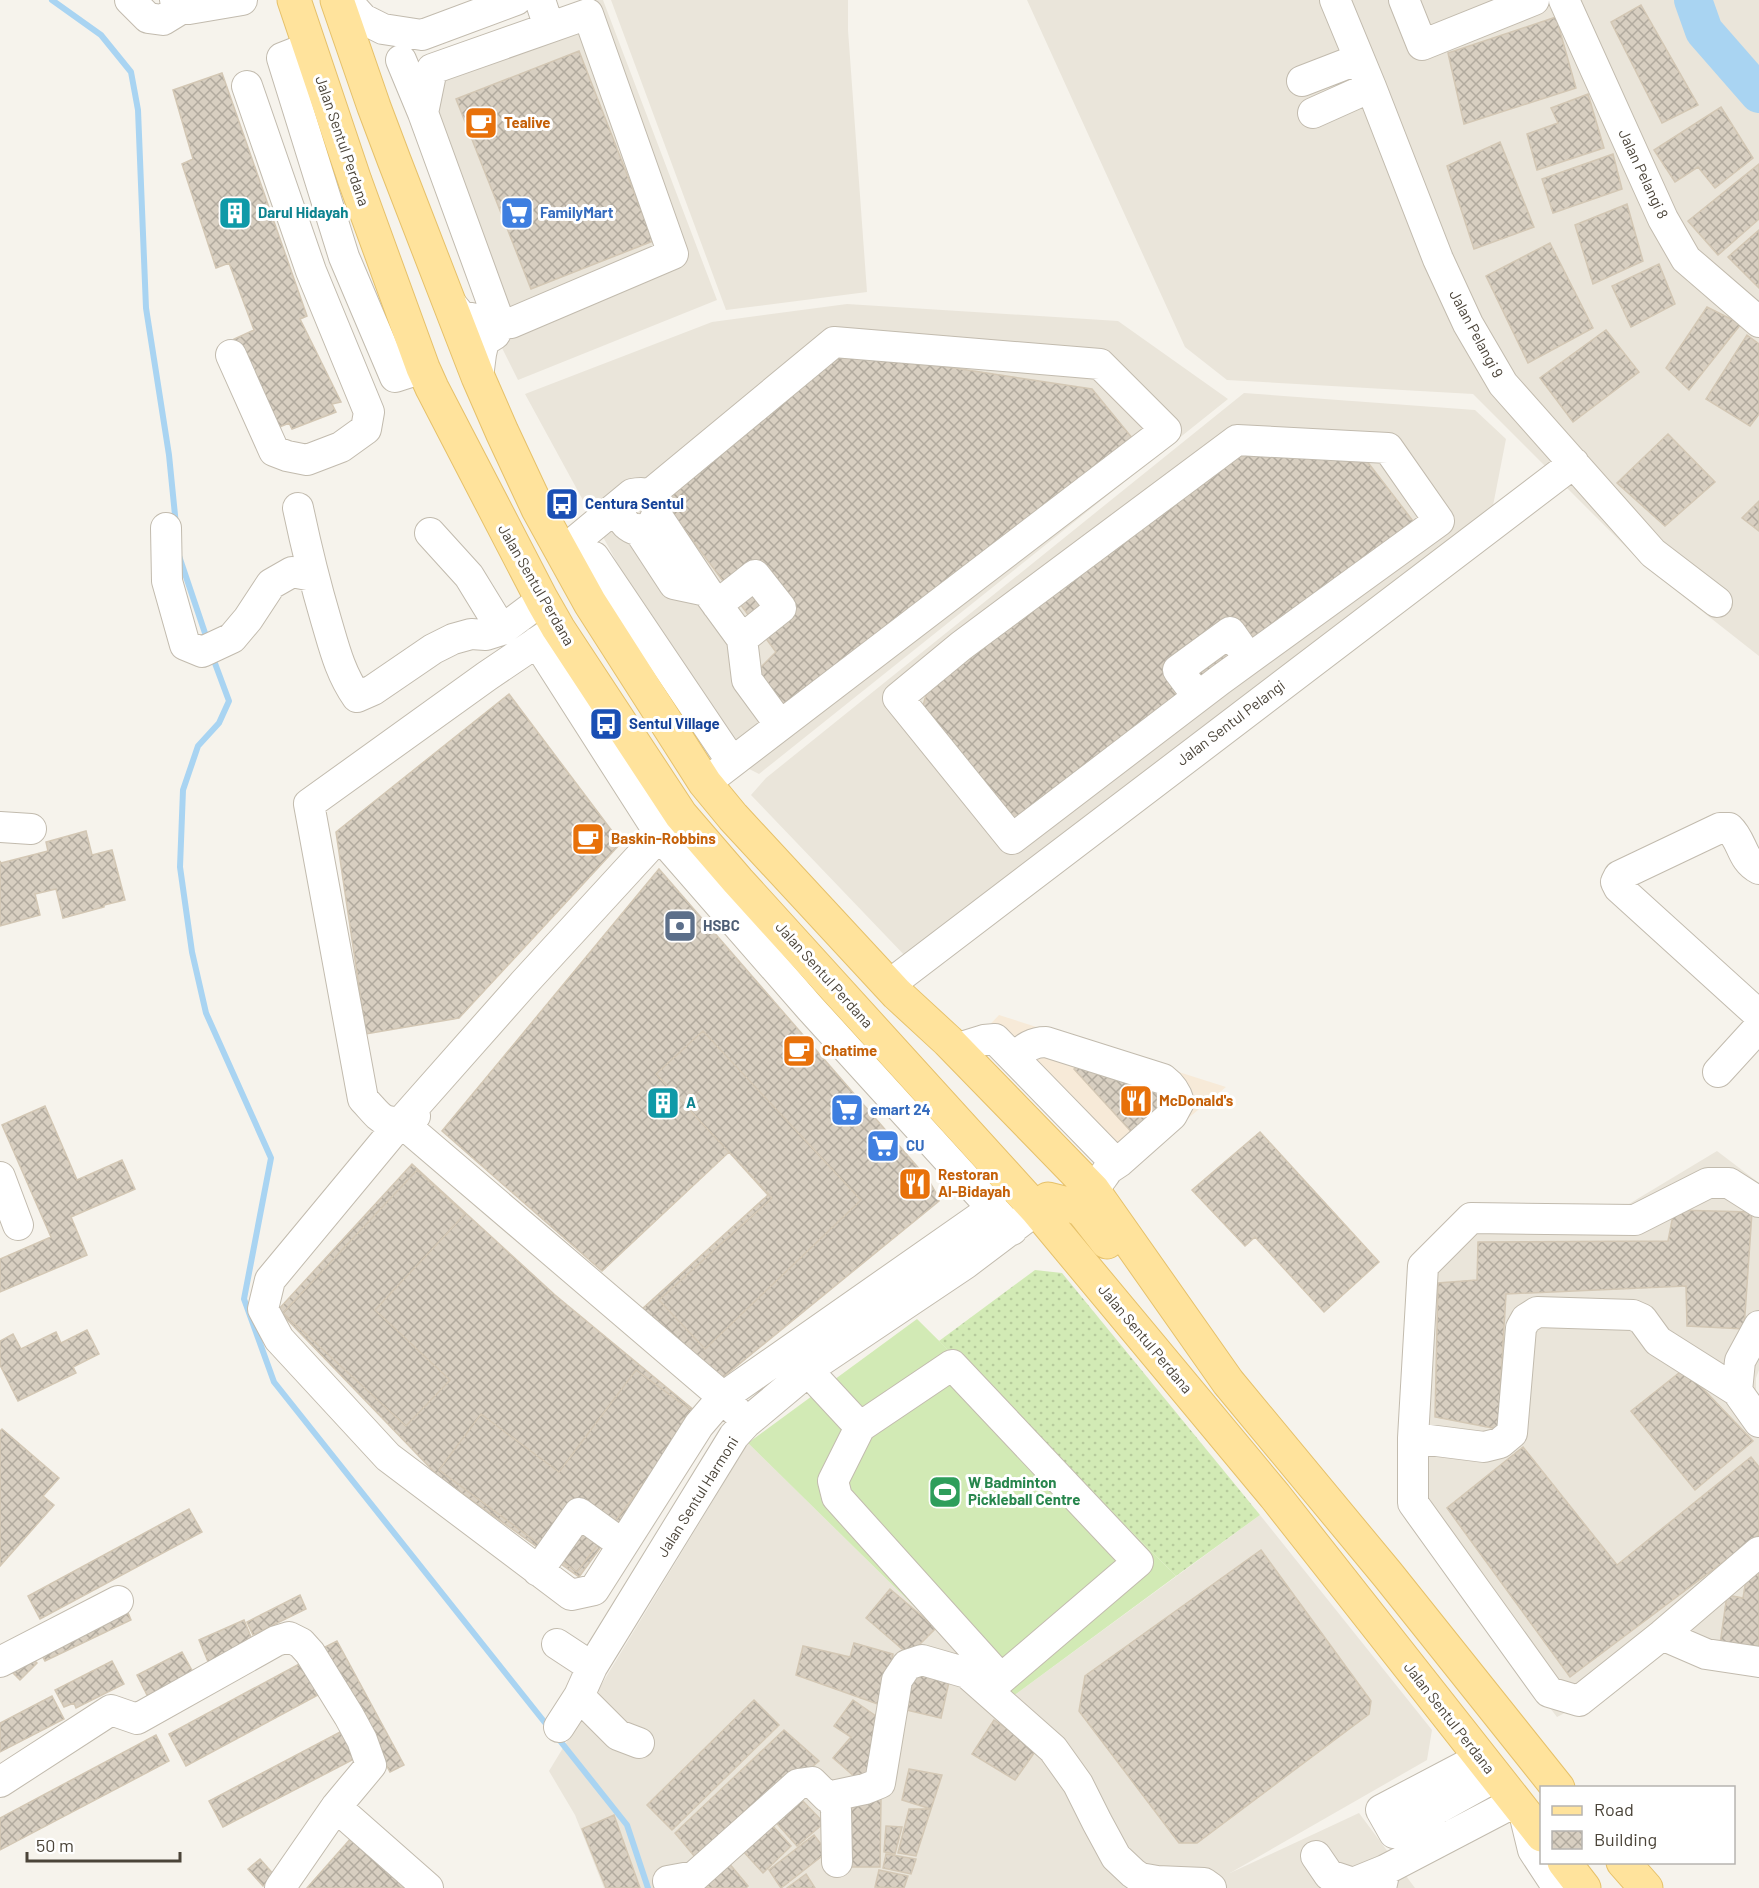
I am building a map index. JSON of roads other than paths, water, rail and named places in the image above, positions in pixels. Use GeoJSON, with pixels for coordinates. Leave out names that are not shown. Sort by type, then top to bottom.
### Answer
{"type":"FeatureCollection","features":[{"type":"Feature","properties":{"kind":"main road"},"geometry":{"type":"LineString","coordinates":[[337,0],[374,107],[478,377],[538,509],[571,562],[590,603],[705,783],[733,817],[889,985],[978,1072],[1101,1179],[1228,1382]]}},
{"type":"Feature","properties":{"kind":"main road","name":"Jalan Sentul Perdana"},"geometry":{"type":"LineString","coordinates":[[290,2],[310,47],[355,181],[423,368],[504,530],[542,600],[554,636],[673,828],[746,890],[1042,1204],[1527,1817]]}},
{"type":"Feature","properties":{"kind":"main road"},"geometry":{"type":"LineString","coordinates":[[504,530],[531,560],[571,562]]}},
{"type":"Feature","properties":{"kind":"main road"},"geometry":{"type":"LineString","coordinates":[[554,636],[565,623],[543,585],[571,562]]}},
{"type":"Feature","properties":{"kind":"main road"},"geometry":{"type":"LineString","coordinates":[[978,1072],[994,1101],[1044,1163],[1042,1204],[1068,1204],[1082,1210],[1388,1575],[1556,1786]]}},
{"type":"Feature","properties":{"kind":"main road"},"geometry":{"type":"LineString","coordinates":[[1565,1864],[1584,1888]]}},
{"type":"Feature","properties":{"kind":"main road"},"geometry":{"type":"LineString","coordinates":[[1624,1864],[1646,1888]]}},
{"type":"Feature","properties":{"kind":"street"},"geometry":{"type":"LineString","coordinates":[[130,0],[148,18],[164,20],[178,4],[189,9],[242,0]]}},
{"type":"Feature","properties":{"kind":"street"},"geometry":{"type":"LineString","coordinates":[[346,0],[363,19],[383,29],[422,35],[516,0]]}},
{"type":"Feature","properties":{"kind":"street","name":"Jalan Pelangi 9"},"geometry":{"type":"LineString","coordinates":[[1335,0],[1438,259],[1468,324],[1503,384],[1653,553],[1717,602]]}},
{"type":"Feature","properties":{"kind":"street"},"geometry":{"type":"LineString","coordinates":[[1404,0],[1422,45],[1534,0]]}},
{"type":"Feature","properties":{"kind":"street","name":"Jalan Pelangi 8"},"geometry":{"type":"LineString","coordinates":[[1564,0],[1663,219],[1686,259],[1759,322]]}},
{"type":"Feature","properties":{"kind":"street"},"geometry":{"type":"LineString","coordinates":[[423,113],[432,69],[545,14],[585,7],[673,254],[511,323],[500,324],[461,316],[448,300]]}},
{"type":"Feature","properties":{"kind":"street"},"geometry":{"type":"LineString","coordinates":[[374,107],[381,80],[422,35]]}},
{"type":"Feature","properties":{"kind":"street"},"geometry":{"type":"LineString","coordinates":[[310,47],[282,58],[344,256],[395,377],[423,368]]}},
{"type":"Feature","properties":{"kind":"street"},"geometry":{"type":"LineString","coordinates":[[1302,81],[1359,59]]}},
{"type":"Feature","properties":{"kind":"street"},"geometry":{"type":"LineString","coordinates":[[401,60],[423,113],[500,324],[495,334],[484,341],[478,377]]}},
{"type":"Feature","properties":{"kind":"street"},"geometry":{"type":"LineString","coordinates":[[231,355],[274,451],[307,460],[341,447],[366,429],[369,412],[310,271],[247,86]]}},
{"type":"Feature","properties":{"kind":"street"},"geometry":{"type":"LineString","coordinates":[[1313,113],[1371,87]]}},
{"type":"Feature","properties":{"kind":"street"},"geometry":{"type":"LineString","coordinates":[[310,271],[344,256]]}},
{"type":"Feature","properties":{"kind":"street"},"geometry":{"type":"LineString","coordinates":[[324,305],[358,290]]}},
{"type":"Feature","properties":{"kind":"street"},"geometry":{"type":"LineString","coordinates":[[705,783],[1166,430],[1100,364],[834,342],[640,514],[571,562],[732,762]]}},
{"type":"Feature","properties":{"kind":"street"},"geometry":{"type":"LineString","coordinates":[[1237,440],[1388,448],[1439,521],[1249,659],[1012,839],[898,698],[961,646],[1237,440]]}},
{"type":"Feature","properties":{"kind":"street","name":"Jalan Sentul Pelangi"},"geometry":{"type":"LineString","coordinates":[[889,985],[1574,463]]}},
{"type":"Feature","properties":{"kind":"street"},"geometry":{"type":"LineString","coordinates":[[298,508],[313,576],[339,664],[346,682],[357,697],[373,690],[433,649],[453,639],[471,634],[486,635],[502,630],[542,600]]}},
{"type":"Feature","properties":{"kind":"street"},"geometry":{"type":"LineString","coordinates":[[640,514],[674,584],[712,598],[742,639],[747,680],[780,725]]}},
{"type":"Feature","properties":{"kind":"street"},"geometry":{"type":"LineString","coordinates":[[166,528],[166,581],[185,645],[193,650],[202,652],[232,638],[272,584],[292,572],[313,576]]}},
{"type":"Feature","properties":{"kind":"street"},"geometry":{"type":"LineString","coordinates":[[430,533],[469,576],[502,630]]}},
{"type":"Feature","properties":{"kind":"street"},"geometry":{"type":"LineString","coordinates":[[712,598],[755,575],[781,608],[742,639]]}},
{"type":"Feature","properties":{"kind":"street"},"geometry":{"type":"LineString","coordinates":[[1245,713],[1178,670],[1230,632],[1249,659]]}},
{"type":"Feature","properties":{"kind":"street"},"geometry":{"type":"LineString","coordinates":[[554,636],[487,676],[309,804],[363,1099],[384,1121],[401,1122],[723,1397],[746,1423]]}},
{"type":"Feature","properties":{"kind":"street"},"geometry":{"type":"LineString","coordinates":[[0,827],[31,829]]}},
{"type":"Feature","properties":{"kind":"street"},"geometry":{"type":"LineString","coordinates":[[673,828],[810,1008],[1003,1219],[723,1397],[699,1425],[594,1590],[571,1595],[388,1457],[279,1339],[263,1309],[270,1280],[401,1122],[524,982],[673,828]]}},
{"type":"Feature","properties":{"kind":"street"},"geometry":{"type":"LineString","coordinates":[[1759,868],[1750,864],[1734,833],[1728,828],[1720,828],[1619,876],[1616,882],[1618,888],[1759,1015]]}},
{"type":"Feature","properties":{"kind":"street"},"geometry":{"type":"LineString","coordinates":[[1718,1072],[1759,1027]]}},
{"type":"Feature","properties":{"kind":"street"},"geometry":{"type":"LineString","coordinates":[[955,1049],[995,1039],[1108,1155],[1111,1162],[1101,1179]]}},
{"type":"Feature","properties":{"kind":"street"},"geometry":{"type":"LineString","coordinates":[[1014,1057],[1029,1045],[1046,1042],[1163,1079],[1175,1091],[1179,1102],[1172,1115],[1101,1179]]}},
{"type":"Feature","properties":{"kind":"street"},"geometry":{"type":"LineString","coordinates":[[0,1177],[18,1225]]}},
{"type":"Feature","properties":{"kind":"street"},"geometry":{"type":"LineString","coordinates":[[1759,1202],[1729,1183],[1708,1183],[1635,1220],[1471,1218],[1423,1266],[1413,1438],[1413,1503],[1549,1692],[1579,1701],[1662,1635],[1759,1552]]}},
{"type":"Feature","properties":{"kind":"street","name":"Jalan Sentul Harmoni"},"geometry":{"type":"LineString","coordinates":[[559,1727],[579,1696],[592,1667],[734,1436],[746,1423],[819,1362],[965,1264],[1003,1219],[1042,1204]]}},
{"type":"Feature","properties":{"kind":"street"},"geometry":{"type":"LineString","coordinates":[[1413,1438],[1484,1447],[1500,1443],[1512,1433],[1521,1329],[1526,1319],[1537,1312],[1633,1315],[1642,1319],[1658,1341],[1737,1391],[1759,1422]]}},
{"type":"Feature","properties":{"kind":"street"},"geometry":{"type":"LineString","coordinates":[[1737,1391],[1740,1361],[1759,1326]]}},
{"type":"Feature","properties":{"kind":"street"},"geometry":{"type":"LineString","coordinates":[[952,1365],[1138,1562],[1001,1678],[837,1497],[833,1481],[860,1427],[952,1365]]}},
{"type":"Feature","properties":{"kind":"street"},"geometry":{"type":"LineString","coordinates":[[808,1371],[860,1427]]}},
{"type":"Feature","properties":{"kind":"street"},"geometry":{"type":"LineString","coordinates":[[538,1571],[579,1513],[622,1544]]}},
{"type":"Feature","properties":{"kind":"street"},"geometry":{"type":"LineString","coordinates":[[0,1662],[118,1601]]}},
{"type":"Feature","properties":{"kind":"street"},"geometry":{"type":"LineString","coordinates":[[1662,1635],[1706,1654],[1759,1662]]}},
{"type":"Feature","properties":{"kind":"street"},"geometry":{"type":"LineString","coordinates":[[0,1782],[111,1710],[137,1719],[276,1641],[289,1637],[301,1643],[310,1653],[349,1716],[362,1740],[371,1765],[336,1807],[279,1888]]}},
{"type":"Feature","properties":{"kind":"street"},"geometry":{"type":"LineString","coordinates":[[558,1644],[592,1667]]}},
{"type":"Feature","properties":{"kind":"street"},"geometry":{"type":"LineString","coordinates":[[668,1881],[695,1876],[798,1784],[812,1782],[827,1797],[865,1789],[880,1783],[897,1680],[907,1665],[922,1660],[967,1673],[1053,1749],[1078,1784],[1116,1857],[1133,1873],[1140,1878],[1204,1883],[1211,1888]]}},
{"type":"Feature","properties":{"kind":"street"},"geometry":{"type":"LineString","coordinates":[[579,1696],[618,1735],[639,1743]]}},
{"type":"Feature","properties":{"kind":"street"},"geometry":{"type":"LineString","coordinates":[[832,1796],[836,1810],[837,1862]]}},
{"type":"Feature","properties":{"kind":"street"},"geometry":{"type":"LineString","coordinates":[[336,1807],[428,1888]]}},
{"type":"Feature","properties":{"kind":"street"},"geometry":{"type":"LineString","coordinates":[[1316,1856],[1329,1875],[1353,1883],[1383,1879],[1527,1817],[1533,1850],[1540,1861]]}},
{"type":"Feature","properties":{"kind":"street"},"geometry":{"type":"LineString","coordinates":[[1542,1864],[1558,1888]]}},
{"type":"Feature","properties":{"kind":"waterway"},"geometry":{"type":"LineString","coordinates":[[52,0],[101,35],[131,72],[138,110],[146,308],[169,455],[176,525]]}},
{"type":"Feature","properties":{"kind":"waterway"},"geometry":{"type":"LineString","coordinates":[[1693,0],[1704,31],[1759,94]]}},
{"type":"Feature","properties":{"kind":"waterway"},"geometry":{"type":"LineString","coordinates":[[179,556],[207,639]]}},
{"type":"Feature","properties":{"kind":"waterway"},"geometry":{"type":"LineString","coordinates":[[213,658],[229,701],[219,723],[198,746],[183,790],[180,867],[192,952],[206,1013],[271,1158],[244,1299],[274,1382],[550,1729]]}},
{"type":"Feature","properties":{"kind":"waterway"},"geometry":{"type":"LineString","coordinates":[[557,1737],[627,1825],[648,1888]]}},
{"type":"Feature","properties":{"kind":"place","name":"Tealive"},"geometry":{"type":"Point","coordinates":[481,123]}},
{"type":"Feature","properties":{"kind":"place","name":"Darul Hidayah"},"geometry":{"type":"Point","coordinates":[235,213]}},
{"type":"Feature","properties":{"kind":"place","name":"FamilyMart"},"geometry":{"type":"Point","coordinates":[517,213]}},
{"type":"Feature","properties":{"kind":"place","name":"Centura Sentul"},"geometry":{"type":"Point","coordinates":[562,504]}},
{"type":"Feature","properties":{"kind":"place","name":"Sentul Village"},"geometry":{"type":"Point","coordinates":[606,724]}},
{"type":"Feature","properties":{"kind":"place","name":"Baskin-Robbins"},"geometry":{"type":"Point","coordinates":[588,839]}},
{"type":"Feature","properties":{"kind":"place","name":"HSBC"},"geometry":{"type":"Point","coordinates":[680,926]}},
{"type":"Feature","properties":{"kind":"place","name":"Chatime"},"geometry":{"type":"Point","coordinates":[799,1051]}},
{"type":"Feature","properties":{"kind":"place","name":"McDonald's"},"geometry":{"type":"Point","coordinates":[1136,1101]}},
{"type":"Feature","properties":{"kind":"place","name":"A"},"geometry":{"type":"Point","coordinates":[663,1103]}},
{"type":"Feature","properties":{"kind":"place","name":"emart 24"},"geometry":{"type":"Point","coordinates":[847,1110]}},
{"type":"Feature","properties":{"kind":"place","name":"CU"},"geometry":{"type":"Point","coordinates":[883,1146]}},
{"type":"Feature","properties":{"kind":"place","name":"Restoran Al-Bidayah"},"geometry":{"type":"Point","coordinates":[915,1184]}},
{"type":"Feature","properties":{"kind":"place","name":"W Badminton Pickleball Centre"},"geometry":{"type":"Point","coordinates":[945,1492]}}]}
